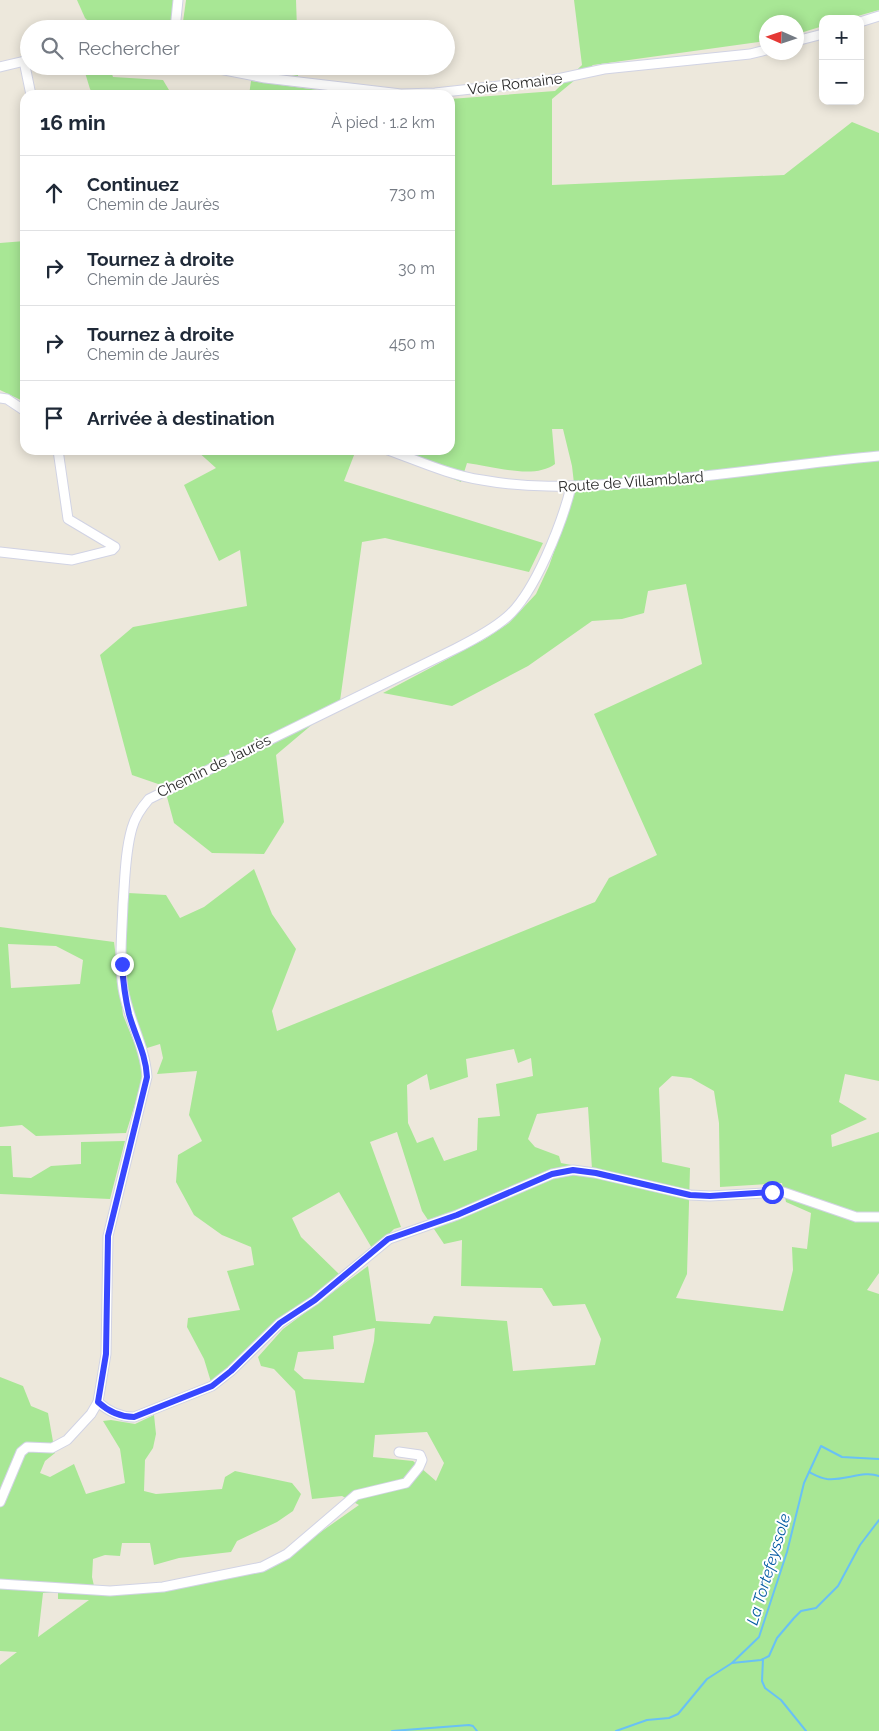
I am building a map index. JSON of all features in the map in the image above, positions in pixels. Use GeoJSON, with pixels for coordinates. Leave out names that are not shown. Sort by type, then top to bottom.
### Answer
{"type":"FeatureCollection","features":[{"type":"Feature","properties":{"kind":"street"},"geometry":{"type":"LineString","coordinates":[[176,20],[178,0]]}},
{"type":"Feature","properties":{"kind":"street"},"geometry":{"type":"LineString","coordinates":[[864,21],[879,16]]}},
{"type":"Feature","properties":{"kind":"street"},"geometry":{"type":"LineString","coordinates":[[804,39],[819,35]]}},
{"type":"Feature","properties":{"kind":"street","name":"Voie Romaine"},"geometry":{"type":"LineString","coordinates":[[455,91],[548,80],[604,69],[743,55],[759,52]]}},
{"type":"Feature","properties":{"kind":"street"},"geometry":{"type":"LineString","coordinates":[[0,67],[20,62]]}},
{"type":"Feature","properties":{"kind":"street"},"geometry":{"type":"LineString","coordinates":[[28,75],[30,90]]}},
{"type":"Feature","properties":{"kind":"street","name":"Voie Romaine"},"geometry":{"type":"LineString","coordinates":[[250,75],[362,90]]}},
{"type":"Feature","properties":{"kind":"street"},"geometry":{"type":"LineString","coordinates":[[0,398],[7,399],[20,408]]}},
{"type":"Feature","properties":{"kind":"street"},"geometry":{"type":"LineString","coordinates":[[0,552],[72,560],[112,550],[115,547],[68,519],[59,455]]}},
{"type":"Feature","properties":{"kind":"street","name":"Route de Villamblard"},"geometry":{"type":"LineString","coordinates":[[401,455],[449,473],[481,480],[506,484],[571,487],[712,477],[776,467],[879,456]]}},
{"type":"Feature","properties":{"kind":"street","name":"Chemin de Jaurès"},"geometry":{"type":"LineString","coordinates":[[98,1402],[106,1354],[108,1236],[147,1077],[146,1060],[130,1015],[124,988],[121,950],[128,849],[132,826],[142,807],[149,799],[486,633],[508,616],[531,589],[571,487]]}},
{"type":"Feature","properties":{"kind":"street"},"geometry":{"type":"LineString","coordinates":[[0,1502],[21,1452],[27,1446],[52,1448],[67,1440],[91,1414],[98,1402],[108,1411],[125,1417],[134,1417],[212,1386],[231,1371],[280,1323],[315,1300],[388,1239],[457,1215],[552,1174],[573,1170],[596,1173],[690,1195],[710,1196],[783,1192],[856,1217],[879,1217]]}},
{"type":"Feature","properties":{"kind":"street"},"geometry":{"type":"LineString","coordinates":[[0,1584],[110,1591],[163,1587],[262,1567],[287,1554],[356,1495],[406,1483],[419,1467],[422,1460],[416,1452],[399,1452]]}},
{"type":"Feature","properties":{"kind":"green space"},"geometry":{"type":"Polygon","coordinates":[[[77,0],[173,0],[172,20],[87,20],[77,0]]]}},
{"type":"Feature","properties":{"kind":"green space"},"geometry":{"type":"Polygon","coordinates":[[[186,0],[296,0],[297,20],[183,20],[186,0]]]}},
{"type":"Feature","properties":{"kind":"green space"},"geometry":{"type":"Polygon","coordinates":[[[574,0],[879,0],[879,10],[861,15],[819,15],[819,27],[804,32],[804,15],[759,15],[759,42],[593,65],[552,99],[552,185],[784,175],[852,122],[879,133],[879,1081],[845,1074],[839,1102],[867,1119],[831,1135],[832,1147],[879,1132],[879,1273],[867,1290],[879,1294],[879,1731],[0,1731],[0,1665],[17,1652],[0,1651],[0,1377],[23,1386],[31,1406],[48,1413],[55,1453],[45,1461],[40,1473],[50,1477],[74,1464],[86,1494],[125,1483],[120,1449],[103,1421],[111,1420],[135,1424],[154,1415],[156,1434],[153,1448],[145,1460],[144,1491],[156,1494],[222,1489],[225,1477],[235,1471],[292,1483],[301,1494],[293,1511],[277,1522],[237,1541],[231,1552],[179,1558],[154,1565],[150,1543],[122,1543],[120,1556],[105,1555],[93,1559],[92,1577],[96,1595],[101,1592],[267,1570],[359,1505],[342,1496],[312,1499],[295,1391],[274,1369],[261,1366],[258,1357],[283,1329],[368,1266],[376,1321],[430,1324],[434,1316],[507,1321],[513,1371],[595,1365],[601,1339],[585,1304],[553,1306],[542,1288],[461,1286],[462,1240],[444,1244],[422,1211],[397,1132],[370,1142],[401,1227],[394,1229],[373,1250],[339,1192],[292,1218],[301,1237],[340,1275],[228,1371],[211,1382],[204,1359],[187,1327],[188,1318],[240,1310],[227,1271],[254,1265],[251,1247],[222,1235],[194,1215],[176,1182],[178,1155],[202,1141],[189,1115],[197,1071],[157,1074],[163,1058],[160,1044],[147,1048],[132,1012],[126,982],[125,953],[128,893],[166,895],[180,918],[204,907],[254,869],[272,914],[296,949],[272,1011],[277,1031],[595,902],[609,878],[657,855],[594,714],[702,664],[686,584],[648,591],[644,613],[622,619],[592,621],[528,666],[452,706],[383,693],[485,639],[509,623],[536,594],[549,566],[575,492],[572,466],[563,429],[552,429],[555,464],[546,469],[536,471],[512,471],[467,463],[461,482],[392,455],[455,455],[455,99],[555,91],[582,65],[574,0]],[[514,1049],[466,1059],[468,1077],[430,1090],[427,1074],[407,1085],[408,1123],[417,1143],[433,1137],[444,1161],[477,1150],[478,1118],[500,1116],[496,1084],[533,1076],[531,1058],[518,1063],[514,1049]],[[672,1076],[659,1088],[662,1162],[690,1168],[687,1274],[676,1298],[783,1311],[793,1270],[792,1247],[807,1249],[811,1213],[786,1202],[782,1183],[720,1187],[719,1123],[714,1091],[691,1078],[672,1076]],[[588,1107],[537,1114],[528,1139],[535,1147],[559,1156],[561,1163],[592,1169],[588,1107]],[[375,1328],[333,1336],[334,1349],[298,1352],[294,1370],[304,1379],[364,1383],[374,1341],[375,1328]],[[427,1432],[375,1435],[373,1457],[413,1461],[436,1481],[444,1463],[427,1432]],[[58,1592],[43,1593],[38,1637],[89,1600],[58,1599],[58,1592]]]}},
{"type":"Feature","properties":{"kind":"green space"},"geometry":{"type":"Polygon","coordinates":[[[86,75],[112,75],[113,77],[163,80],[169,90],[91,90],[86,75]]]}},
{"type":"Feature","properties":{"kind":"green space"},"geometry":{"type":"Polygon","coordinates":[[[251,81],[318,90],[250,90],[251,81]]]}},
{"type":"Feature","properties":{"kind":"green space"},"geometry":{"type":"Polygon","coordinates":[[[20,241],[20,400],[0,390],[0,243],[20,241]]]}},
{"type":"Feature","properties":{"kind":"green space"},"geometry":{"type":"Polygon","coordinates":[[[202,455],[354,455],[344,481],[543,543],[529,572],[385,538],[362,542],[340,701],[276,755],[284,822],[264,854],[212,853],[174,823],[167,797],[161,785],[132,775],[100,655],[133,627],[247,606],[240,550],[219,561],[184,485],[216,468],[202,455]]]}},
{"type":"Feature","properties":{"kind":"green space"},"geometry":{"type":"Polygon","coordinates":[[[0,927],[114,942],[123,1015],[142,1062],[142,1082],[126,1133],[36,1136],[22,1125],[0,1127],[0,927]],[[8,944],[11,988],[80,984],[83,960],[56,946],[8,944]]]}},
{"type":"Feature","properties":{"kind":"green space"},"geometry":{"type":"Polygon","coordinates":[[[125,1141],[110,1199],[0,1194],[0,1146],[11,1146],[13,1177],[31,1178],[51,1166],[81,1164],[81,1142],[125,1141]]]}},
{"type":"Feature","properties":{"kind":"waterway","name":"La Tortefeyssole"},"geometry":{"type":"LineString","coordinates":[[616,1731],[647,1720],[669,1718],[678,1714],[707,1679],[732,1663],[759,1637],[787,1552],[804,1483],[821,1446],[842,1457],[879,1459]]}},
{"type":"Feature","properties":{"kind":"waterway","name":"La Tortefeyssole"},"geometry":{"type":"LineString","coordinates":[[809,1472],[827,1479],[840,1479],[867,1474],[879,1476]]}},
{"type":"Feature","properties":{"kind":"waterway","name":"La Tortefeyssole"},"geometry":{"type":"LineString","coordinates":[[732,1663],[761,1660],[769,1656],[777,1638],[794,1618],[801,1611],[816,1608],[838,1586],[860,1545],[879,1520]]}},
{"type":"Feature","properties":{"kind":"waterway"},"geometry":{"type":"LineString","coordinates":[[763,1659],[762,1681],[765,1688],[781,1700],[806,1731]]}},
{"type":"Feature","properties":{"kind":"waterway","name":"La Tortefeyssole"},"geometry":{"type":"LineString","coordinates":[[392,1731],[469,1725],[473,1726],[477,1731]]}},
{"type":"Feature","properties":{"kind":"route"},"geometry":{"type":"LineString","coordinates":[[122,964],[124,988],[130,1015],[146,1060],[147,1077],[112,1211],[108,1236],[106,1354],[98,1402],[108,1411],[125,1417],[134,1417],[212,1386],[231,1371],[280,1323],[315,1300],[370,1257],[388,1239],[420,1226],[457,1215],[552,1174],[573,1170],[596,1173],[690,1195],[710,1196],[772,1192]]}}]}
